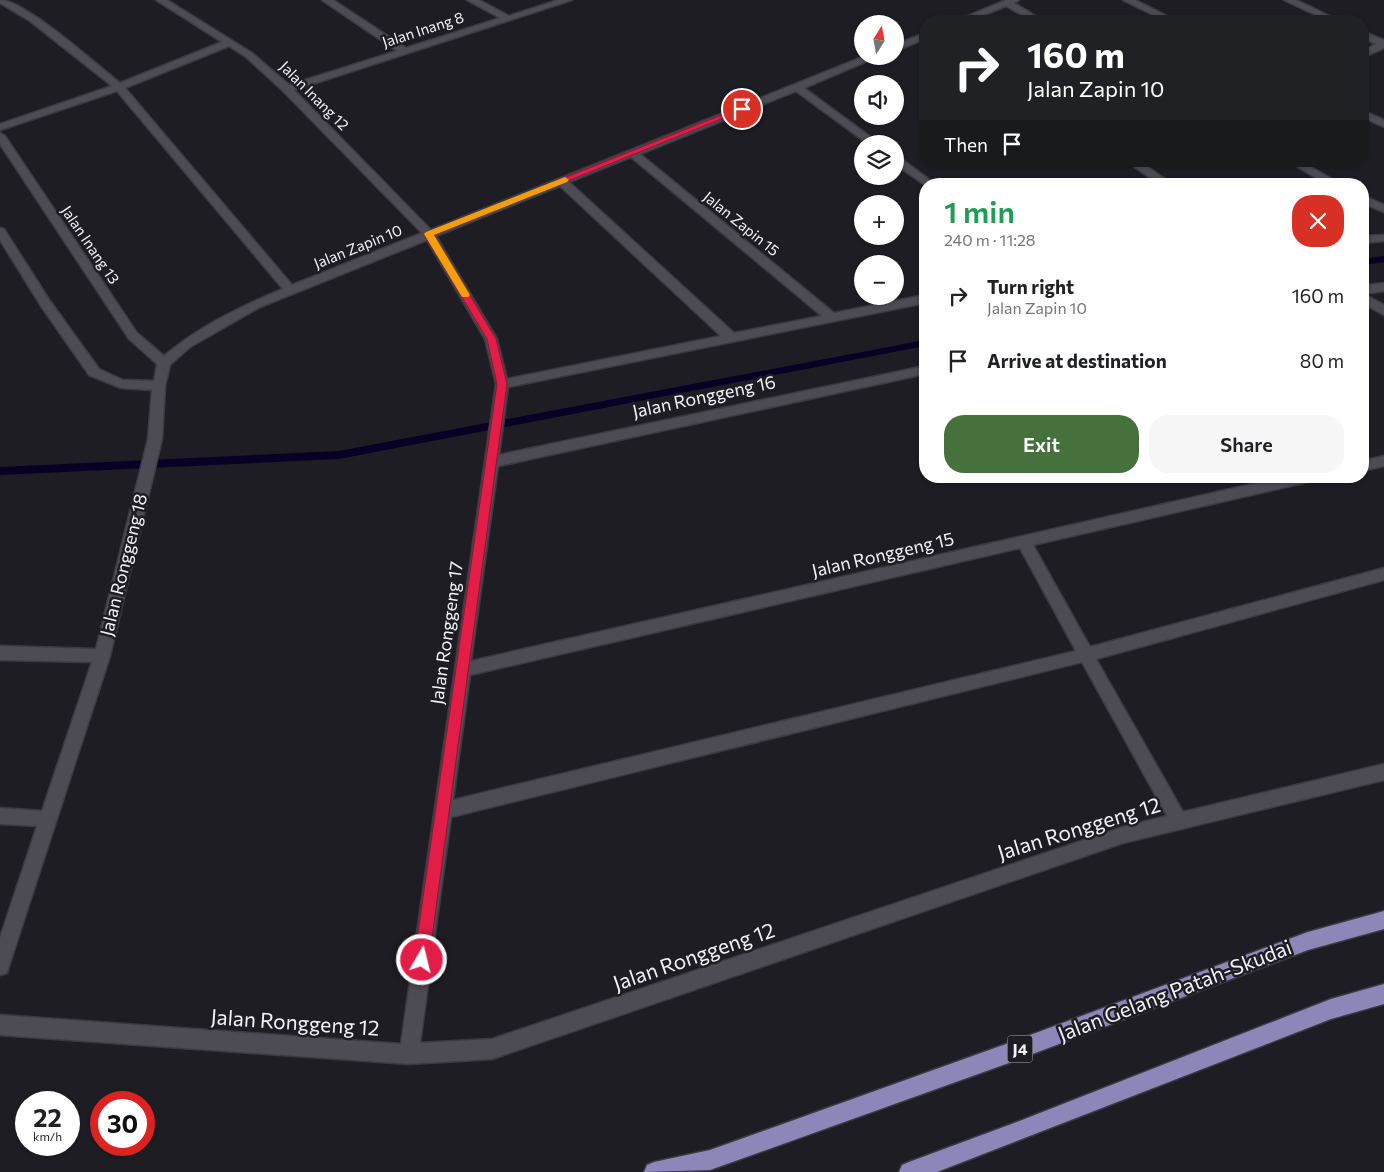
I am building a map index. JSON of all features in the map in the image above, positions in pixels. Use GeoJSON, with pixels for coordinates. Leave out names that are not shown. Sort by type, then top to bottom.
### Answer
{"type":"FeatureCollection","features":[{"type":"Feature","properties":{"kind":"main road","name":"Jalan Gelang Patah-Skudai"},"geometry":{"type":"LineString","coordinates":[[654,1172],[710,1160],[1006,1054],[1308,941],[1384,920]]}},
{"type":"Feature","properties":{"kind":"main road"},"geometry":{"type":"LineString","coordinates":[[909,1172],[1017,1132],[1331,1009],[1384,994]]}},
{"type":"Feature","properties":{"kind":"street"},"geometry":{"type":"LineString","coordinates":[[1,0],[33,20],[119,87],[290,290]]}},
{"type":"Feature","properties":{"kind":"street","name":"Jalan Inang 12"},"geometry":{"type":"LineString","coordinates":[[161,0],[249,55],[287,89],[429,234]]}},
{"type":"Feature","properties":{"kind":"street"},"geometry":{"type":"LineString","coordinates":[[327,0],[405,52]]}},
{"type":"Feature","properties":{"kind":"street"},"geometry":{"type":"LineString","coordinates":[[472,0],[508,19]]}},
{"type":"Feature","properties":{"kind":"street","name":"Jalan Inang 8"},"geometry":{"type":"LineString","coordinates":[[287,89],[568,0]]}},
{"type":"Feature","properties":{"kind":"street"},"geometry":{"type":"LineString","coordinates":[[1128,0],[1159,15]]}},
{"type":"Feature","properties":{"kind":"street"},"geometry":{"type":"LineString","coordinates":[[1289,0],[1322,15]]}},
{"type":"Feature","properties":{"kind":"street"},"geometry":{"type":"LineString","coordinates":[[976,15],[1010,2],[1031,15]]}},
{"type":"Feature","properties":{"kind":"street"},"geometry":{"type":"LineString","coordinates":[[1369,37],[1384,44]]}},
{"type":"Feature","properties":{"kind":"street"},"geometry":{"type":"LineString","coordinates":[[904,44],[919,38]]}},
{"type":"Feature","properties":{"kind":"street"},"geometry":{"type":"LineString","coordinates":[[0,127],[119,87],[229,43]]}},
{"type":"Feature","properties":{"kind":"street"},"geometry":{"type":"LineString","coordinates":[[1369,52],[1384,44]]}},
{"type":"Feature","properties":{"kind":"street","name":"Jalan Zapin 10"},"geometry":{"type":"LineString","coordinates":[[164,363],[186,344],[256,304],[854,64]]}},
{"type":"Feature","properties":{"kind":"street"},"geometry":{"type":"LineString","coordinates":[[797,87],[863,135]]}},
{"type":"Feature","properties":{"kind":"street"},"geometry":{"type":"LineString","coordinates":[[1369,116],[1384,124]]}},
{"type":"Feature","properties":{"kind":"street","name":"Jalan Inang 13"},"geometry":{"type":"LineString","coordinates":[[0,136],[133,336],[164,363]]}},
{"type":"Feature","properties":{"kind":"street","name":"Jalan Zapin 15"},"geometry":{"type":"LineString","coordinates":[[632,153],[832,318]]}},
{"type":"Feature","properties":{"kind":"street"},"geometry":{"type":"LineString","coordinates":[[904,165],[922,178]]}},
{"type":"Feature","properties":{"kind":"street"},"geometry":{"type":"LineString","coordinates":[[1139,167],[1157,178]]}},
{"type":"Feature","properties":{"kind":"street"},"geometry":{"type":"LineString","coordinates":[[1303,167],[1324,178]]}},
{"type":"Feature","properties":{"kind":"street"},"geometry":{"type":"LineString","coordinates":[[561,181],[730,337]]}},
{"type":"Feature","properties":{"kind":"street"},"geometry":{"type":"LineString","coordinates":[[1369,202],[1384,210]]}},
{"type":"Feature","properties":{"kind":"street"},"geometry":{"type":"LineString","coordinates":[[0,231],[45,303],[94,372],[121,384],[159,386],[164,363]]}},
{"type":"Feature","properties":{"kind":"street","name":"Jalan Ronggeng 17"},"geometry":{"type":"LineString","coordinates":[[409,1054],[502,384],[492,339],[429,234]]}},
{"type":"Feature","properties":{"kind":"street"},"geometry":{"type":"LineString","coordinates":[[1369,239],[1384,238]]}},
{"type":"Feature","properties":{"kind":"street"},"geometry":{"type":"LineString","coordinates":[[1369,289],[1384,287]]}},
{"type":"Feature","properties":{"kind":"street"},"geometry":{"type":"LineString","coordinates":[[502,384],[919,300]]}},
{"type":"Feature","properties":{"kind":"street"},"geometry":{"type":"LineString","coordinates":[[1369,301],[1384,311]]}},
{"type":"Feature","properties":{"kind":"street","name":"Jalan Ronggeng 16"},"geometry":{"type":"LineString","coordinates":[[491,462],[919,371]]}},
{"type":"Feature","properties":{"kind":"street","name":"Jalan Ronggeng 18"},"geometry":{"type":"LineString","coordinates":[[0,966],[102,656],[153,446],[159,386]]}},
{"type":"Feature","properties":{"kind":"street"},"geometry":{"type":"LineString","coordinates":[[1369,464],[1384,461]]}},
{"type":"Feature","properties":{"kind":"street","name":"Jalan Ronggeng 15"},"geometry":{"type":"LineString","coordinates":[[462,670],[1282,483]]}},
{"type":"Feature","properties":{"kind":"street"},"geometry":{"type":"LineString","coordinates":[[1024,543],[1179,822]]}},
{"type":"Feature","properties":{"kind":"street"},"geometry":{"type":"LineString","coordinates":[[442,811],[1086,655],[1384,574]]}},
{"type":"Feature","properties":{"kind":"street"},"geometry":{"type":"LineString","coordinates":[[0,653],[102,656]]}},
{"type":"Feature","properties":{"kind":"street","name":"Jalan Ronggeng 12"},"geometry":{"type":"LineString","coordinates":[[0,1025],[409,1054],[492,1049],[1123,835],[1384,772]]}},
{"type":"Feature","properties":{"kind":"street"},"geometry":{"type":"LineString","coordinates":[[0,816],[48,819]]}},
{"type":"Feature","properties":{"kind":"waterway"},"geometry":{"type":"LineString","coordinates":[[1369,261],[1384,259]]}},
{"type":"Feature","properties":{"kind":"waterway"},"geometry":{"type":"LineString","coordinates":[[0,471],[339,455],[919,344]]}},
{"type":"Feature","properties":{"kind":"slow traffic"},"geometry":{"type":"LineString","coordinates":[[465,295],[429,234],[565,180]]}},
{"type":"Feature","properties":{"kind":"route"},"geometry":{"type":"LineString","coordinates":[[422,960],[502,384],[492,339],[429,234],[742,109]]}}]}
